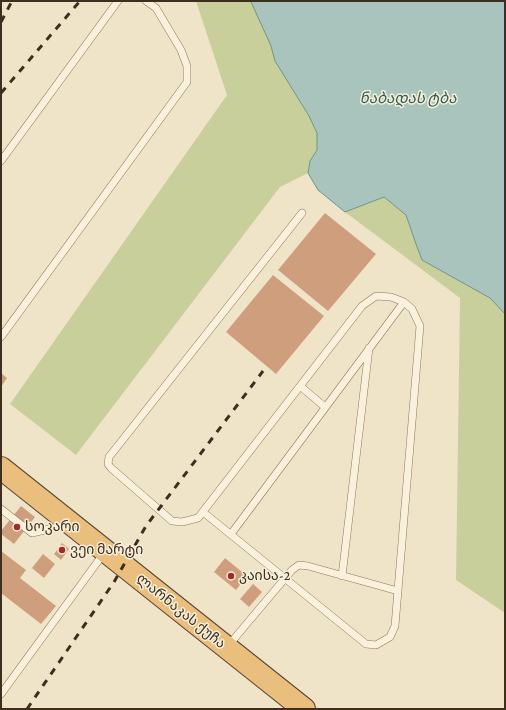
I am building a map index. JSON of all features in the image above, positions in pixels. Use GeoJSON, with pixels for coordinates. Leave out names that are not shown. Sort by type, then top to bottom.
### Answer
{"type":"FeatureCollection","features":[{"type":"Feature","properties":{"kind":"highway","name":"ლარნაკას ქუჩა"},"geometry":{"type":"LineString","coordinates":[[1,468],[304,709]]}},
{"type":"Feature","properties":{"kind":"lane"},"geometry":{"type":"LineString","coordinates":[[1,161],[118,1]]}},
{"type":"Feature","properties":{"kind":"lane"},"geometry":{"type":"LineString","coordinates":[[1,337],[187,82],[187,66],[181,50],[156,8],[146,1]]}},
{"type":"Feature","properties":{"kind":"lane"},"geometry":{"type":"LineString","coordinates":[[203,512],[366,644],[376,645],[390,637],[396,626],[420,326],[412,309],[404,302],[391,297],[376,296],[362,306],[198,518],[182,522],[172,521],[108,464],[109,457],[302,213]]}},
{"type":"Feature","properties":{"kind":"lane"},"geometry":{"type":"LineString","coordinates":[[231,534],[404,302]]}},
{"type":"Feature","properties":{"kind":"lane"},"geometry":{"type":"LineString","coordinates":[[342,576],[369,348]]}},
{"type":"Feature","properties":{"kind":"lane"},"geometry":{"type":"LineString","coordinates":[[300,386],[325,407]]}},
{"type":"Feature","properties":{"kind":"lane"},"geometry":{"type":"LineString","coordinates":[[1,509],[32,533],[71,523]]}},
{"type":"Feature","properties":{"kind":"lane"},"geometry":{"type":"LineString","coordinates":[[1,694],[106,551]]}},
{"type":"Feature","properties":{"kind":"lane"},"geometry":{"type":"LineString","coordinates":[[227,648],[292,570],[300,565],[398,591]]}},
{"type":"Feature","properties":{"kind":"green space"},"geometry":{"type":"Polygon","coordinates":[[[196,1],[251,1],[271,46],[275,61],[309,116],[317,133],[317,150],[310,161],[308,173],[280,187],[76,455],[10,404],[227,95],[196,1]]]}},
{"type":"Feature","properties":{"kind":"green space"},"geometry":{"type":"Polygon","coordinates":[[[384,197],[406,215],[422,260],[490,298],[505,314],[505,613],[456,580],[460,298],[345,212],[384,197]]]}},
{"type":"Feature","properties":{"kind":"water","name":"ნაბადას ტბა"},"geometry":{"type":"Polygon","coordinates":[[[251,1],[505,1],[505,314],[490,298],[422,260],[406,215],[384,197],[345,212],[318,190],[308,173],[310,161],[317,150],[317,133],[309,116],[275,61],[271,46],[251,1]]]}},
{"type":"Feature","properties":{"kind":"building"},"geometry":{"type":"Polygon","coordinates":[[[325,213],[376,254],[328,311],[278,270],[325,213]]]}},
{"type":"Feature","properties":{"kind":"building"},"geometry":{"type":"Polygon","coordinates":[[[273,275],[324,316],[276,374],[226,332],[273,275]]]}},
{"type":"Feature","properties":{"kind":"building"},"geometry":{"type":"Polygon","coordinates":[[[1,373],[7,378],[1,387],[1,373]]]}},
{"type":"Feature","properties":{"kind":"building"},"geometry":{"type":"Polygon","coordinates":[[[21,506],[35,517],[14,544],[1,534],[1,531],[21,506]]]}},
{"type":"Feature","properties":{"kind":"building"},"geometry":{"type":"Polygon","coordinates":[[[62,543],[69,549],[61,560],[54,554],[62,543]]]}},
{"type":"Feature","properties":{"kind":"building"},"geometry":{"type":"Polygon","coordinates":[[[1,551],[26,570],[20,578],[56,606],[41,624],[1,593],[1,551]]]}},
{"type":"Feature","properties":{"kind":"building"},"geometry":{"type":"Polygon","coordinates":[[[43,554],[55,564],[44,578],[32,568],[43,554]]]}},
{"type":"Feature","properties":{"kind":"building"},"geometry":{"type":"Polygon","coordinates":[[[225,558],[247,576],[236,590],[214,572],[225,558]]]}},
{"type":"Feature","properties":{"kind":"building"},"geometry":{"type":"Polygon","coordinates":[[[253,584],[262,592],[249,607],[240,599],[253,584]]]}},
{"type":"Feature","properties":{"kind":"railway"},"geometry":{"type":"LineString","coordinates":[[1,22],[12,1]]}},
{"type":"Feature","properties":{"kind":"railway"},"geometry":{"type":"LineString","coordinates":[[1,93],[80,1]]}},
{"type":"Feature","properties":{"kind":"railway"},"geometry":{"type":"LineString","coordinates":[[27,709],[114,582],[146,526],[263,371]]}},
{"type":"Feature","properties":{"kind":"place","name":"სოკარი"},"geometry":{"type":"Point","coordinates":[17,527]}},
{"type":"Feature","properties":{"kind":"place","name":"ვეი მარტი"},"geometry":{"type":"Point","coordinates":[62,550]}},
{"type":"Feature","properties":{"kind":"place","name":"კაისა-2"},"geometry":{"type":"Point","coordinates":[231,576]}}]}
